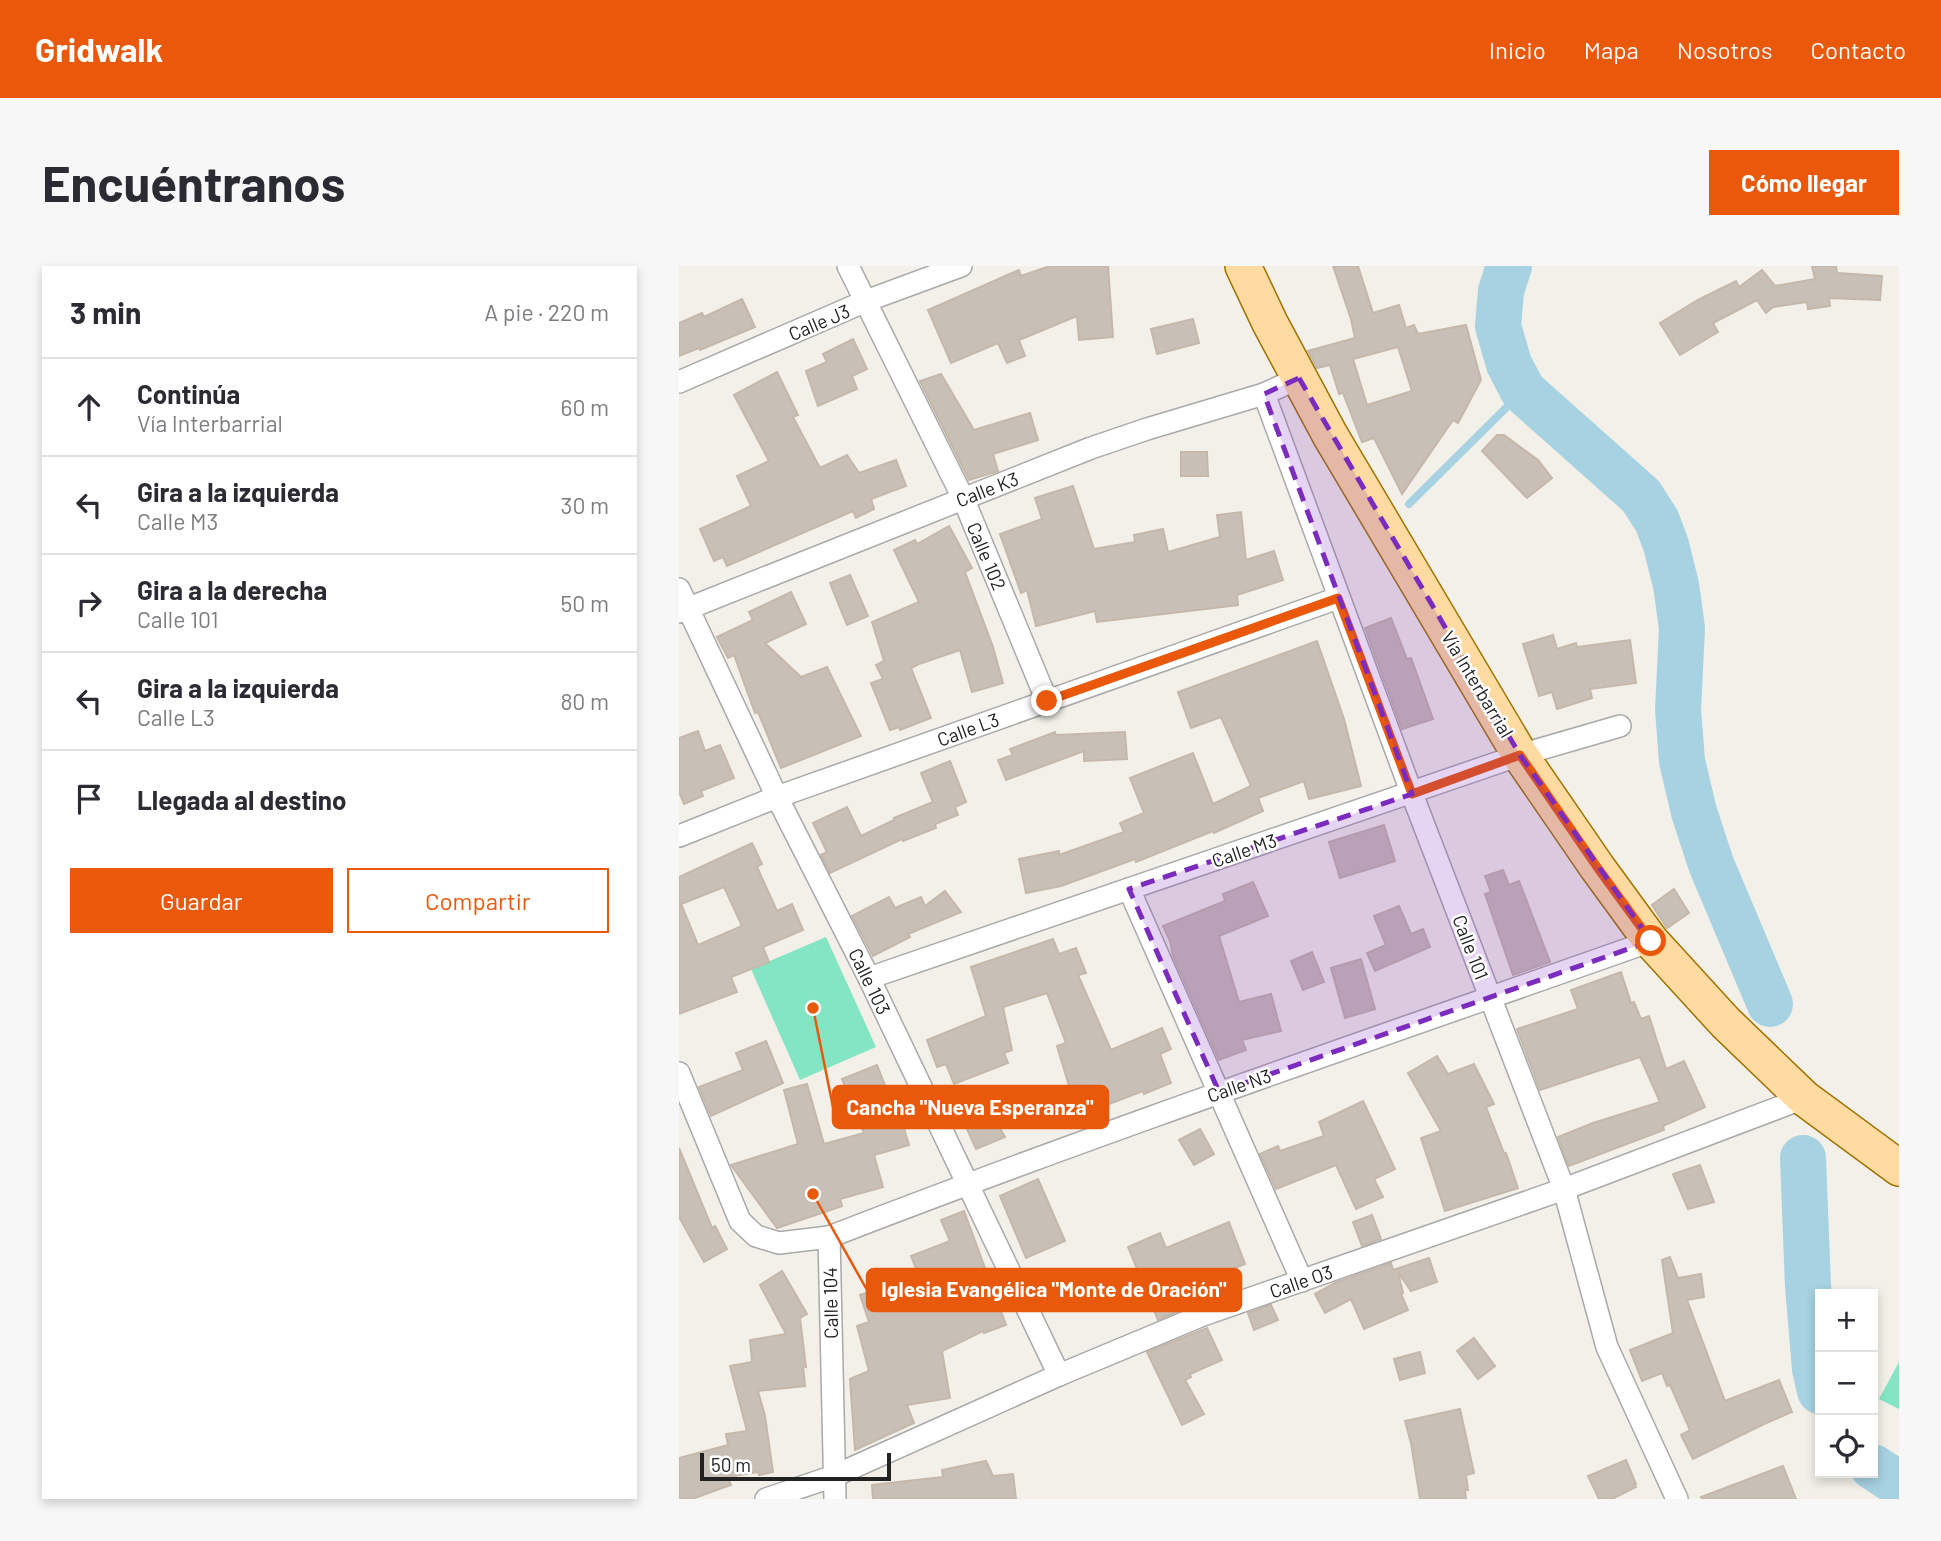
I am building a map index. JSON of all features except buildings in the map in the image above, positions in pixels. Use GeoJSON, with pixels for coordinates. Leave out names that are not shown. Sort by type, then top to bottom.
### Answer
{"type":"FeatureCollection","features":[{"type":"Feature","properties":{"kind":"main road","name":"Vía Interbarrial"},"geometry":{"type":"LineString","coordinates":[[1243,266],[1299,378],[1520,755],[1597,867],[1651,941],[1726,1023],[1804,1098],[1899,1168]]}},
{"type":"Feature","properties":{"kind":"street","name":"Calle 102"},"geometry":{"type":"LineString","coordinates":[[848,266],[963,498],[1047,701]]}},
{"type":"Feature","properties":{"kind":"street","name":"Calle J3"},"geometry":{"type":"LineString","coordinates":[[679,382],[866,301],[961,266]]}},
{"type":"Feature","properties":{"kind":"street","name":"Calle K3"},"geometry":{"type":"LineString","coordinates":[[684,610],[963,498],[1147,429],[1264,394],[1299,378]]}},
{"type":"Feature","properties":{"kind":"street","name":"Calle 101"},"geometry":{"type":"LineString","coordinates":[[1264,394],[1338,598],[1564,1189],[1607,1347],[1677,1499]]}},
{"type":"Feature","properties":{"kind":"street","name":"Calle 103"},"geometry":{"type":"LineString","coordinates":[[679,589],[684,610],[869,978],[1059,1375]]}},
{"type":"Feature","properties":{"kind":"street","name":"Calle L3"},"geometry":{"type":"LineString","coordinates":[[679,836],[778,797],[1338,598]]}},
{"type":"Feature","properties":{"kind":"street","name":"Calle M3"},"geometry":{"type":"LineString","coordinates":[[869,978],[1520,755],[1620,726]]}},
{"type":"Feature","properties":{"kind":"street"},"geometry":{"type":"LineString","coordinates":[[1129,889],[1302,1281]]}},
{"type":"Feature","properties":{"kind":"street","name":"Calle N3"},"geometry":{"type":"LineString","coordinates":[[829,1237],[968,1183],[1219,1092],[1651,941]]}},
{"type":"Feature","properties":{"kind":"street"},"geometry":{"type":"LineString","coordinates":[[679,1073],[740,1221],[756,1236],[779,1243],[829,1237]]}},
{"type":"Feature","properties":{"kind":"street","name":"Calle O3"},"geometry":{"type":"LineString","coordinates":[[766,1499],[834,1476],[1059,1375],[1203,1315],[1564,1189],[1804,1098]]}},
{"type":"Feature","properties":{"kind":"street","name":"Calle 104"},"geometry":{"type":"LineString","coordinates":[[829,1237],[835,1499]]}},
{"type":"Feature","properties":{"kind":"highlighted area"},"geometry":{"type":"Polygon","coordinates":[[[1299,378],[1520,755],[1651,941],[1219,1092],[1129,889],[1412,794],[1264,394],[1299,378]]]}},
{"type":"Feature","properties":{"kind":"green space"},"geometry":{"type":"Polygon","coordinates":[[[826,937],[876,1047],[800,1080],[751,969],[826,937]]]}},
{"type":"Feature","properties":{"kind":"green space"},"geometry":{"type":"Polygon","coordinates":[[[1899,1362],[1899,1409],[1879,1399],[1899,1362]]]}},
{"type":"Feature","properties":{"kind":"waterway"},"geometry":{"type":"LineString","coordinates":[[1509,266],[1501,291],[1498,326],[1509,364],[1523,391],[1641,496],[1657,521],[1666,545],[1676,585],[1682,628],[1678,710],[1682,761],[1694,812],[1711,864],[1770,1004]]}},
{"type":"Feature","properties":{"kind":"waterway"},"geometry":{"type":"LineString","coordinates":[[1409,504],[1523,391]]}},
{"type":"Feature","properties":{"kind":"waterway"},"geometry":{"type":"LineString","coordinates":[[1803,1158],[1808,1286],[1815,1369]]}},
{"type":"Feature","properties":{"kind":"waterway"},"geometry":{"type":"LineString","coordinates":[[1878,1470],[1899,1484]]}},
{"type":"Feature","properties":{"kind":"place","name":"Cancha \"Nueva Esperanza\""},"geometry":{"type":"Point","coordinates":[813,1008]}},
{"type":"Feature","properties":{"kind":"place","name":"Iglesia Evangélica \"Monte de Oración\""},"geometry":{"type":"Point","coordinates":[813,1194]}},
{"type":"Feature","properties":{"kind":"route"},"geometry":{"type":"LineString","coordinates":[[1047,701],[1338,598],[1412,794],[1520,755],[1651,941]]}}]}
